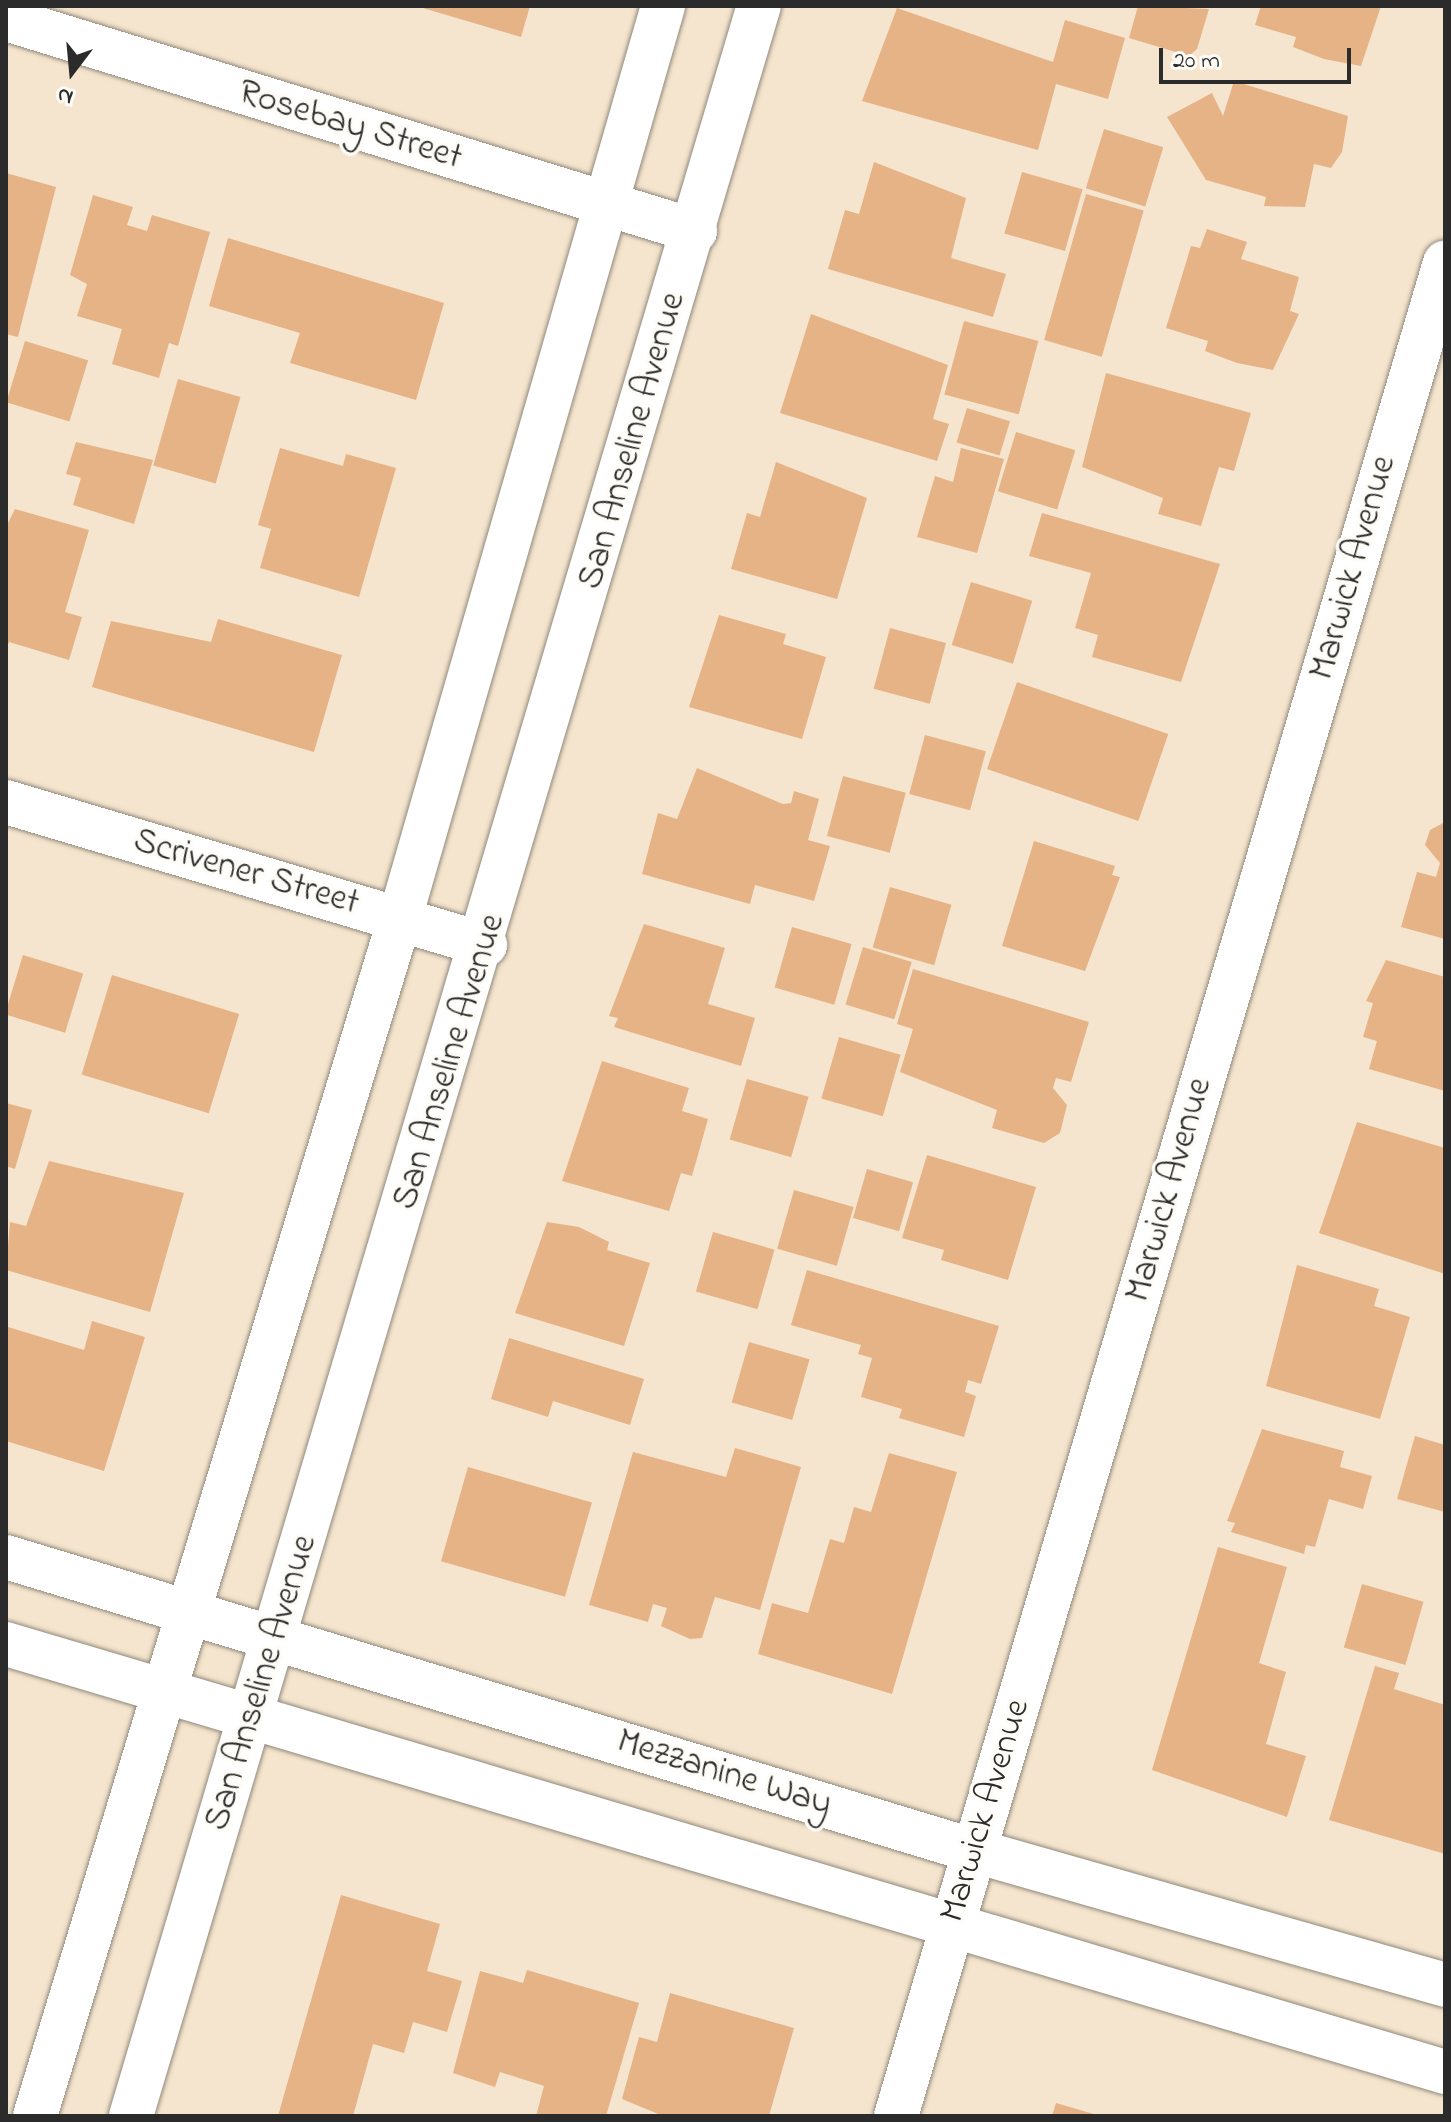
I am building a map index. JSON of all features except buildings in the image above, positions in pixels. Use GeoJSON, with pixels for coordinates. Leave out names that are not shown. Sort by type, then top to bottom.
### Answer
{"type":"FeatureCollection","features":[{"type":"Feature","properties":{"kind":"street"},"geometry":{"type":"LineString","coordinates":[[35,2116],[400,918],[663,6]]}},
{"type":"Feature","properties":{"kind":"street","name":"San Anseline Avenue"},"geometry":{"type":"LineString","coordinates":[[131,2116],[485,945],[759,6]]}},
{"type":"Feature","properties":{"kind":"street","name":"Rosebay Street"},"geometry":{"type":"LineString","coordinates":[[6,19],[695,231]]}},
{"type":"Feature","properties":{"kind":"street","name":"Marwick Avenue"},"geometry":{"type":"LineString","coordinates":[[896,2116],[1445,263]]}},
{"type":"Feature","properties":{"kind":"street","name":"Scrivener Street"},"geometry":{"type":"LineString","coordinates":[[6,802],[485,945]]}},
{"type":"Feature","properties":{"kind":"street","name":"Mezzanine Way"},"geometry":{"type":"LineString","coordinates":[[6,1557],[975,1851],[1445,1985]]}},
{"type":"Feature","properties":{"kind":"street"},"geometry":{"type":"LineString","coordinates":[[6,1644],[1445,2072]]}}]}
